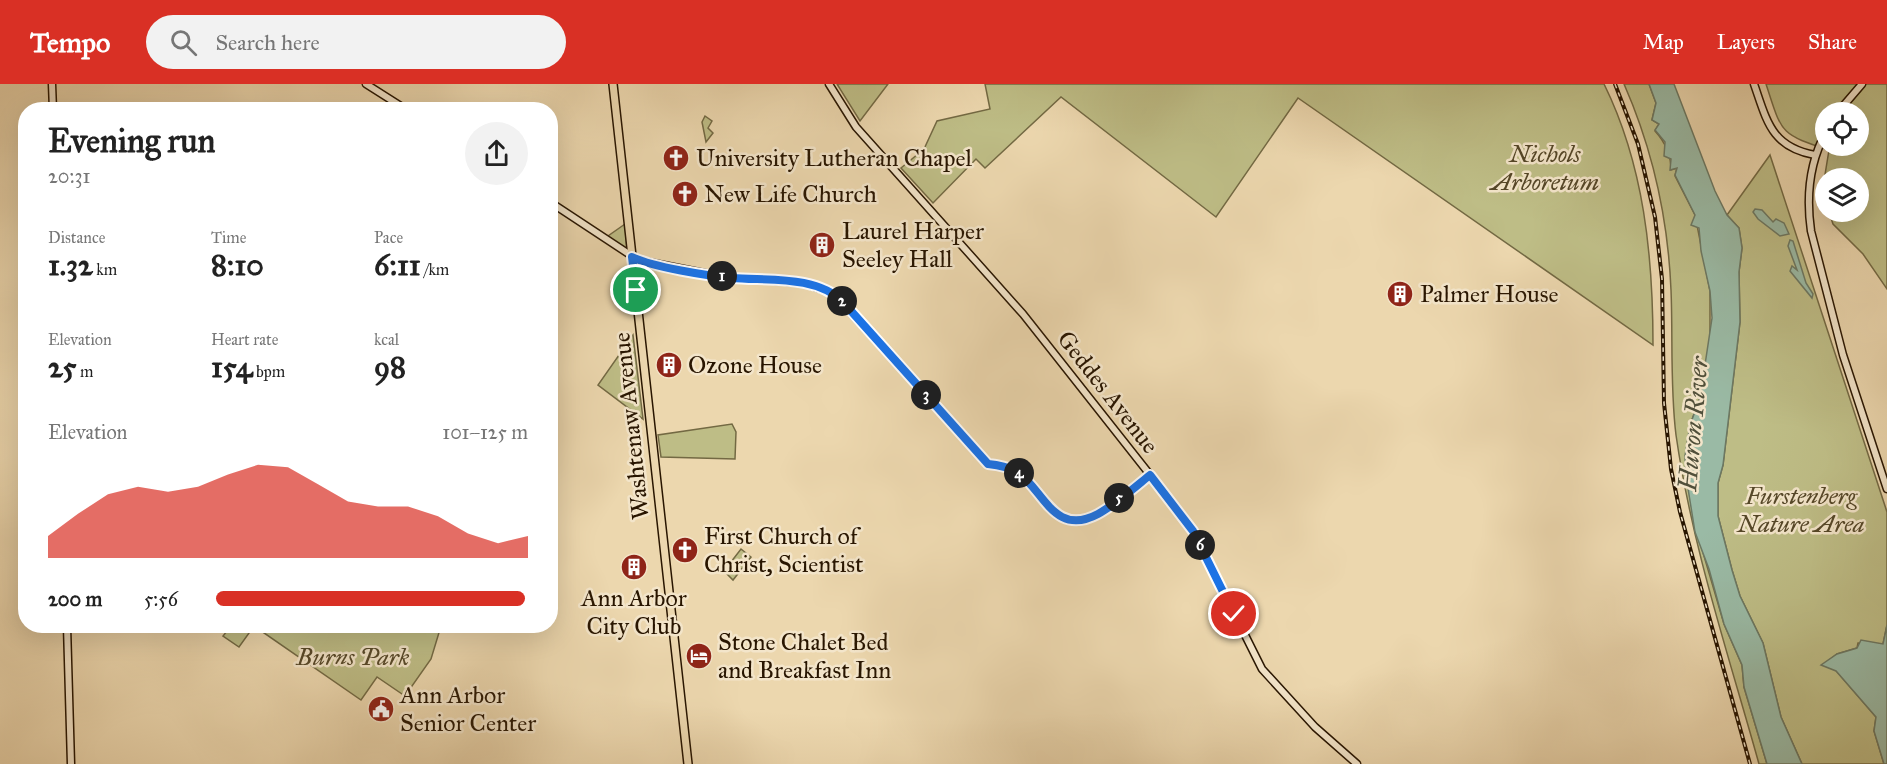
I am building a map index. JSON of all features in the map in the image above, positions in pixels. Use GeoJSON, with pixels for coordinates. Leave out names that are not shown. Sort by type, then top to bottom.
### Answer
{"type":"FeatureCollection","features":[{"type":"Feature","properties":{"kind":"main road"},"geometry":{"type":"LineString","coordinates":[[52,84],[53,102]]}},
{"type":"Feature","properties":{"kind":"main road"},"geometry":{"type":"LineString","coordinates":[[366,84],[391,102]]}},
{"type":"Feature","properties":{"kind":"main road","name":"Washtenaw Avenue"},"geometry":{"type":"LineString","coordinates":[[613,84],[688,764]]}},
{"type":"Feature","properties":{"kind":"main road","name":"Geddes Avenue"},"geometry":{"type":"LineString","coordinates":[[829,84],[856,127],[1023,314],[1193,531],[1262,669],[1315,727],[1357,764]]}},
{"type":"Feature","properties":{"kind":"main road"},"geometry":{"type":"LineString","coordinates":[[1754,84],[1766,117],[1778,139],[1796,151],[1815,155],[1808,192],[1811,231],[1843,355],[1887,489]]}},
{"type":"Feature","properties":{"kind":"main road"},"geometry":{"type":"LineString","coordinates":[[1847,102],[1862,84]]}},
{"type":"Feature","properties":{"kind":"main road"},"geometry":{"type":"LineString","coordinates":[[558,207],[632,257],[719,276],[803,283],[833,293],[988,464],[1007,467],[1018,473],[1043,502],[1060,516],[1083,519],[1099,514],[1150,475]]}},
{"type":"Feature","properties":{"kind":"main road"},"geometry":{"type":"LineString","coordinates":[[67,633],[71,764]]}},
{"type":"Feature","properties":{"kind":"green space"},"geometry":{"type":"Polygon","coordinates":[[[837,84],[888,84],[860,121],[837,84]]]}},
{"type":"Feature","properties":{"kind":"green space","name":"Nichols Arboretum"},"geometry":{"type":"Polygon","coordinates":[[[985,84],[1604,84],[1629,146],[1637,179],[1648,245],[1653,345],[1298,98],[1216,217],[1061,97],[985,168],[976,159],[933,203],[901,168],[924,149],[937,121],[990,109],[985,84]]]}},
{"type":"Feature","properties":{"kind":"green space"},"geometry":{"type":"Polygon","coordinates":[[[1624,84],[1649,84],[1656,103],[1652,120],[1659,124],[1655,131],[1667,149],[1671,170],[1677,168],[1675,176],[1695,215],[1710,291],[1710,340],[1700,398],[1690,425],[1697,532],[1724,624],[1742,665],[1744,687],[1767,764],[1759,764],[1712,601],[1691,518],[1674,417],[1671,290],[1662,211],[1651,159],[1624,84]]]}},
{"type":"Feature","properties":{"kind":"green space"},"geometry":{"type":"Polygon","coordinates":[[[1766,84],[1887,84],[1887,289],[1863,254],[1832,222],[1869,222],[1869,168],[1826,168],[1828,156],[1869,156],[1869,102],[1815,102],[1815,145],[1791,135],[1776,113],[1766,84]]]}},
{"type":"Feature","properties":{"kind":"green space"},"geometry":{"type":"Polygon","coordinates":[[[705,116],[712,121],[708,128],[713,133],[706,142],[702,122],[705,116]]]}},
{"type":"Feature","properties":{"kind":"green space","name":"Furstenberg Nature Area"},"geometry":{"type":"Polygon","coordinates":[[[1770,155],[1887,512],[1887,625],[1883,644],[1858,643],[1857,648],[1837,654],[1828,661],[1876,717],[1874,731],[1884,764],[1802,764],[1781,717],[1763,643],[1740,596],[1718,516],[1718,483],[1723,465],[1740,322],[1739,272],[1742,248],[1739,228],[1727,215],[1770,155]]]}},
{"type":"Feature","properties":{"kind":"green space"},"geometry":{"type":"Polygon","coordinates":[[[625,224],[627,250],[608,236],[625,224]]]}},
{"type":"Feature","properties":{"kind":"green space"},"geometry":{"type":"Polygon","coordinates":[[[633,335],[643,419],[598,385],[633,335]]]}},
{"type":"Feature","properties":{"kind":"green space"},"geometry":{"type":"Polygon","coordinates":[[[732,424],[736,432],[735,459],[661,457],[658,435],[732,424]]]}},
{"type":"Feature","properties":{"kind":"green space"},"geometry":{"type":"Polygon","coordinates":[[[741,549],[751,557],[733,580],[724,571],[741,549]]]}},
{"type":"Feature","properties":{"kind":"green space"},"geometry":{"type":"Polygon","coordinates":[[[225,633],[249,633],[239,647],[223,636],[225,633]]]}},
{"type":"Feature","properties":{"kind":"green space","name":"Burns Park"},"geometry":{"type":"Polygon","coordinates":[[[264,633],[439,633],[431,659],[405,696],[377,677],[361,700],[264,633]]]}},
{"type":"Feature","properties":{"kind":"water","name":"Huron River"},"geometry":{"type":"Polygon","coordinates":[[[1649,84],[1674,84],[1715,191],[1727,215],[1739,228],[1742,248],[1739,272],[1740,322],[1723,465],[1718,483],[1718,516],[1740,596],[1763,643],[1781,717],[1802,764],[1767,764],[1744,687],[1742,665],[1724,624],[1709,569],[1695,532],[1685,456],[1690,425],[1700,398],[1712,318],[1710,291],[1701,251],[1699,228],[1691,225],[1695,215],[1675,175],[1677,168],[1670,170],[1671,159],[1664,156],[1665,142],[1655,130],[1659,124],[1652,120],[1656,103],[1649,84]]]}},
{"type":"Feature","properties":{"kind":"water"},"geometry":{"type":"Polygon","coordinates":[[[1755,209],[1762,210],[1773,222],[1776,219],[1784,223],[1789,234],[1780,236],[1758,219],[1753,212],[1755,209]]]}},
{"type":"Feature","properties":{"kind":"water"},"geometry":{"type":"Polygon","coordinates":[[[1790,240],[1793,241],[1806,283],[1813,294],[1812,298],[1790,271],[1792,266],[1797,270],[1788,246],[1790,240]]]}},
{"type":"Feature","properties":{"kind":"water"},"geometry":{"type":"Polygon","coordinates":[[[1887,625],[1887,764],[1884,764],[1874,731],[1876,717],[1836,671],[1821,665],[1837,654],[1857,648],[1861,640],[1883,644],[1887,625]]]}},
{"type":"Feature","properties":{"kind":"railway"},"geometry":{"type":"LineString","coordinates":[[1615,84],[1638,144],[1655,217],[1662,279],[1664,403],[1671,469],[1680,512],[1750,764]]}},
{"type":"Feature","properties":{"kind":"place","name":"University Lutheran Chapel"},"geometry":{"type":"Point","coordinates":[676,158]}},
{"type":"Feature","properties":{"kind":"place","name":"New Life Church"},"geometry":{"type":"Point","coordinates":[685,194]}},
{"type":"Feature","properties":{"kind":"place","name":"Laurel Harper Seeley Hall"},"geometry":{"type":"Point","coordinates":[822,245]}},
{"type":"Feature","properties":{"kind":"place","name":"Palmer House"},"geometry":{"type":"Point","coordinates":[1400,294]}},
{"type":"Feature","properties":{"kind":"place","name":"Ozone House"},"geometry":{"type":"Point","coordinates":[669,365]}},
{"type":"Feature","properties":{"kind":"place","name":"First Church of Christ, Scientist"},"geometry":{"type":"Point","coordinates":[685,550]}},
{"type":"Feature","properties":{"kind":"place","name":"Ann Arbor City Club"},"geometry":{"type":"Point","coordinates":[634,567]}},
{"type":"Feature","properties":{"kind":"place","name":"Stone Chalet Bed and Breakfast Inn"},"geometry":{"type":"Point","coordinates":[699,656]}},
{"type":"Feature","properties":{"kind":"place","name":"Ann Arbor Senior Center"},"geometry":{"type":"Point","coordinates":[381,709]}},
{"type":"Feature","properties":{"kind":"route"},"geometry":{"type":"LineString","coordinates":[[636,290],[632,257],[730,278],[791,281],[830,291],[869,330],[988,464],[1007,467],[1018,473],[1029,483],[1043,502],[1060,516],[1066,519],[1083,519],[1099,514],[1150,475],[1193,531],[1234,614]]}}]}
